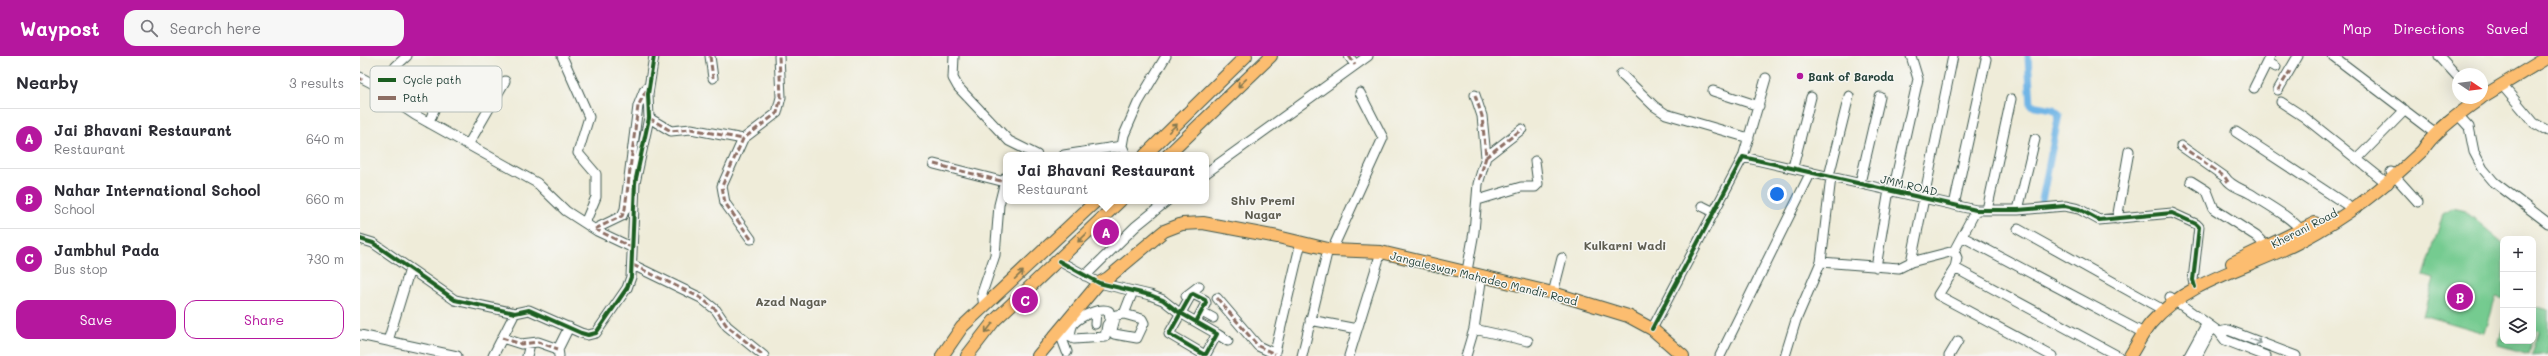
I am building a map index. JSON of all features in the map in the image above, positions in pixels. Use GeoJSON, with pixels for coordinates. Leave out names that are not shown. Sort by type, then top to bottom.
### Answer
{"type":"FeatureCollection","features":[{"type":"Feature","properties":{"kind":"main road"},"geometry":{"type":"LineString","coordinates":[[1148,152],[1246,56]]}},
{"type":"Feature","properties":{"kind":"main road"},"geometry":{"type":"LineString","coordinates":[[1171,152],[1270,56]]}},
{"type":"Feature","properties":{"kind":"main road","name":"Kherani Road"},"geometry":{"type":"LineString","coordinates":[[2488,93],[2548,58]]}},
{"type":"Feature","properties":{"kind":"main road","name":"Kherani Road"},"geometry":{"type":"LineString","coordinates":[[2172,299],[2194,284],[2346,216],[2389,178],[2420,144],[2427,144],[2472,104]]}},
{"type":"Feature","properties":{"kind":"main road","name":"Kherani Road"},"geometry":{"type":"LineString","coordinates":[[2304,234],[2389,178]]}},
{"type":"Feature","properties":{"kind":"main road"},"geometry":{"type":"LineString","coordinates":[[942,356],[962,327],[1093,204]]}},
{"type":"Feature","properties":{"kind":"main road"},"geometry":{"type":"LineString","coordinates":[[952,342],[967,356],[994,321],[1059,261],[1117,204]]}},
{"type":"Feature","properties":{"kind":"main road","name":"Jangaleswar Mahadeo Mandir Road"},"geometry":{"type":"LineString","coordinates":[[1038,356],[1064,333],[1099,283],[1108,278],[1164,231],[1182,224],[1203,223],[1330,249],[1381,252],[1467,271],[1553,293],[1628,316],[1652,329],[1683,356]]}},
{"type":"Feature","properties":{"kind":"main road"},"geometry":{"type":"LineString","coordinates":[[2123,356],[2138,330],[2158,307],[2172,299]]}},
{"type":"Feature","properties":{"kind":"main road"},"geometry":{"type":"LineString","coordinates":[[2130,356],[2150,323],[2172,299]]}},
{"type":"Feature","properties":{"kind":"street"},"geometry":{"type":"LineString","coordinates":[[396,66],[407,56]]}},
{"type":"Feature","properties":{"kind":"street"},"geometry":{"type":"LineString","coordinates":[[562,56],[589,117],[578,153],[596,174],[598,184],[593,205],[585,223]]}},
{"type":"Feature","properties":{"kind":"street"},"geometry":{"type":"LineString","coordinates":[[360,240],[373,243],[455,300],[515,313],[529,310],[588,335],[596,333],[627,288],[633,265],[631,248],[635,183],[649,118],[650,86],[654,56]]}},
{"type":"Feature","properties":{"kind":"street"},"geometry":{"type":"LineString","coordinates":[[710,56],[713,78]]}},
{"type":"Feature","properties":{"kind":"street"},"geometry":{"type":"LineString","coordinates":[[751,239],[725,202],[722,193],[724,178],[743,139],[777,113],[781,96],[779,56]]}},
{"type":"Feature","properties":{"kind":"street"},"geometry":{"type":"LineString","coordinates":[[954,56],[953,78],[958,87],[1009,141],[1031,152]]}},
{"type":"Feature","properties":{"kind":"street"},"geometry":{"type":"LineString","coordinates":[[1109,152],[1124,151],[1124,134],[1138,103],[1166,56]]}},
{"type":"Feature","properties":{"kind":"street"},"geometry":{"type":"LineString","coordinates":[[1349,56],[1355,65]]}},
{"type":"Feature","properties":{"kind":"street"},"geometry":{"type":"LineString","coordinates":[[1209,171],[1368,56]]}},
{"type":"Feature","properties":{"kind":"street"},"geometry":{"type":"LineString","coordinates":[[1876,267],[1891,190],[1918,79],[1911,56]]}},
{"type":"Feature","properties":{"kind":"street"},"geometry":{"type":"LineString","coordinates":[[1911,262],[1952,56]]}},
{"type":"Feature","properties":{"kind":"street"},"geometry":{"type":"LineString","coordinates":[[2278,90],[2298,56]]}},
{"type":"Feature","properties":{"kind":"street"},"geometry":{"type":"LineString","coordinates":[[2332,56],[2437,135]]}},
{"type":"Feature","properties":{"kind":"street"},"geometry":{"type":"LineString","coordinates":[[2439,56],[2452,70]]}},
{"type":"Feature","properties":{"kind":"street"},"geometry":{"type":"LineString","coordinates":[[1954,205],[1986,59]]}},
{"type":"Feature","properties":{"kind":"street"},"geometry":{"type":"LineString","coordinates":[[2254,88],[2268,59],[2276,67]]}},
{"type":"Feature","properties":{"kind":"street"},"geometry":{"type":"LineString","coordinates":[[1621,74],[1654,106],[1666,114],[1748,138]]}},
{"type":"Feature","properties":{"kind":"street"},"geometry":{"type":"LineString","coordinates":[[361,78],[370,82]]}},
{"type":"Feature","properties":{"kind":"street"},"geometry":{"type":"LineString","coordinates":[[1652,329],[1743,156],[1759,106],[1766,78]]}},
{"type":"Feature","properties":{"kind":"street"},"geometry":{"type":"LineString","coordinates":[[502,86],[505,81]]}},
{"type":"Feature","properties":{"kind":"street"},"geometry":{"type":"LineString","coordinates":[[2502,85],[2534,123],[2548,131]]}},
{"type":"Feature","properties":{"kind":"street"},"geometry":{"type":"LineString","coordinates":[[595,229],[622,216],[625,209],[638,106],[644,91],[650,86]]}},
{"type":"Feature","properties":{"kind":"street"},"geometry":{"type":"LineString","coordinates":[[1713,91],[1759,106]]}},
{"type":"Feature","properties":{"kind":"street"},"geometry":{"type":"LineString","coordinates":[[1302,356],[1310,320],[1330,249],[1383,138],[1360,93]]}},
{"type":"Feature","properties":{"kind":"street"},"geometry":{"type":"LineString","coordinates":[[1467,271],[1478,200],[1478,184],[1486,157],[1482,116],[1476,95]]}},
{"type":"Feature","properties":{"kind":"street"},"geometry":{"type":"LineString","coordinates":[[1785,356],[1796,320],[1821,262],[1830,176],[1849,96]]}},
{"type":"Feature","properties":{"kind":"street"},"geometry":{"type":"LineString","coordinates":[[1793,167],[1811,97]]}},
{"type":"Feature","properties":{"kind":"street"},"geometry":{"type":"LineString","coordinates":[[1860,183],[1880,97]]}},
{"type":"Feature","properties":{"kind":"street"},"geometry":{"type":"LineString","coordinates":[[1987,210],[2011,99]]}},
{"type":"Feature","properties":{"kind":"street"},"geometry":{"type":"LineString","coordinates":[[2281,102],[2358,158],[2389,178],[2418,202]]}},
{"type":"Feature","properties":{"kind":"street"},"geometry":{"type":"LineString","coordinates":[[2358,158],[2405,110]]}},
{"type":"Feature","properties":{"kind":"street"},"geometry":{"type":"LineString","coordinates":[[411,112],[537,183],[566,211],[595,229],[631,248]]}},
{"type":"Feature","properties":{"kind":"street"},"geometry":{"type":"LineString","coordinates":[[429,123],[433,112]]}},
{"type":"Feature","properties":{"kind":"street"},"geometry":{"type":"LineString","coordinates":[[468,145],[487,112]]}},
{"type":"Feature","properties":{"kind":"street"},"geometry":{"type":"LineString","coordinates":[[2458,115],[2469,128],[2474,152],[2483,169],[2494,182],[2548,223]]}},
{"type":"Feature","properties":{"kind":"street"},"geometry":{"type":"LineString","coordinates":[[649,118],[671,131],[691,129],[743,139]]}},
{"type":"Feature","properties":{"kind":"street"},"geometry":{"type":"LineString","coordinates":[[1486,157],[1522,129]]}},
{"type":"Feature","properties":{"kind":"street"},"geometry":{"type":"LineString","coordinates":[[2236,132],[2347,205]]}},
{"type":"Feature","properties":{"kind":"street"},"geometry":{"type":"LineString","coordinates":[[2018,210],[2035,139]]}},
{"type":"Feature","properties":{"kind":"street"},"geometry":{"type":"LineString","coordinates":[[2181,146],[2225,177],[2228,182],[2250,194],[2304,234]]}},
{"type":"Feature","properties":{"kind":"street"},"geometry":{"type":"LineString","coordinates":[[2116,219],[2129,150]]}},
{"type":"Feature","properties":{"kind":"street","name":"JMM ROAD"},"geometry":{"type":"LineString","coordinates":[[1743,156],[1976,210],[2018,210],[2065,206],[2079,208],[2099,220],[2172,213],[2196,224],[2199,236],[2194,284]]}},
{"type":"Feature","properties":{"kind":"street"},"geometry":{"type":"LineString","coordinates":[[1478,200],[1521,188],[1536,187],[1538,184],[1536,161]]}},
{"type":"Feature","properties":{"kind":"street"},"geometry":{"type":"LineString","coordinates":[[934,164],[1003,180]]}},
{"type":"Feature","properties":{"kind":"street"},"geometry":{"type":"LineString","coordinates":[[1720,356],[1811,172]]}},
{"type":"Feature","properties":{"kind":"street"},"geometry":{"type":"LineString","coordinates":[[2191,181],[2207,191],[2214,209],[2256,236],[2271,250]]}},
{"type":"Feature","properties":{"kind":"street"},"geometry":{"type":"LineString","coordinates":[[984,307],[982,294],[995,255],[1003,190]]}},
{"type":"Feature","properties":{"kind":"street"},"geometry":{"type":"LineString","coordinates":[[1085,276],[1136,226],[1163,204]]}},
{"type":"Feature","properties":{"kind":"street"},"geometry":{"type":"LineString","coordinates":[[1702,206],[1714,212]]}},
{"type":"Feature","properties":{"kind":"street"},"geometry":{"type":"LineString","coordinates":[[1821,262],[1898,268],[1911,262],[1954,251],[1963,237],[1976,210]]}},
{"type":"Feature","properties":{"kind":"street"},"geometry":{"type":"LineString","coordinates":[[2018,229],[2158,307]]}},
{"type":"Feature","properties":{"kind":"street"},"geometry":{"type":"LineString","coordinates":[[1963,237],[2138,330]]}},
{"type":"Feature","properties":{"kind":"street"},"geometry":{"type":"LineString","coordinates":[[1217,298],[1258,346],[1275,355],[1301,242]]}},
{"type":"Feature","properties":{"kind":"street"},"geometry":{"type":"LineString","coordinates":[[1954,251],[1957,258],[1955,268],[1938,295],[2052,356]]}},
{"type":"Feature","properties":{"kind":"street"},"geometry":{"type":"LineString","coordinates":[[1349,356],[1381,252]]}},
{"type":"Feature","properties":{"kind":"street"},"geometry":{"type":"LineString","coordinates":[[1553,293],[1562,258]]}},
{"type":"Feature","properties":{"kind":"street"},"geometry":{"type":"LineString","coordinates":[[1059,261],[1099,283],[1163,300],[1179,312],[1228,341]]}},
{"type":"Feature","properties":{"kind":"street"},"geometry":{"type":"LineString","coordinates":[[633,265],[701,298],[716,310],[727,326],[764,356]]}},
{"type":"Feature","properties":{"kind":"street"},"geometry":{"type":"LineString","coordinates":[[1955,268],[2118,356]]}},
{"type":"Feature","properties":{"kind":"street"},"geometry":{"type":"LineString","coordinates":[[388,340],[410,269]]}},
{"type":"Feature","properties":{"kind":"street"},"geometry":{"type":"LineString","coordinates":[[1466,356],[1474,329],[1482,275]]}},
{"type":"Feature","properties":{"kind":"street"},"geometry":{"type":"LineString","coordinates":[[1199,286],[1186,296],[1169,334],[1188,341],[1203,354],[1206,354],[1217,334]]}},
{"type":"Feature","properties":{"kind":"street"},"geometry":{"type":"LineString","coordinates":[[1124,314],[1133,291]]}},
{"type":"Feature","properties":{"kind":"street"},"geometry":{"type":"LineString","coordinates":[[1179,312],[1193,294],[1205,300],[1202,312],[1196,322]]}},
{"type":"Feature","properties":{"kind":"street"},"geometry":{"type":"LineString","coordinates":[[2172,299],[2212,328],[2225,340],[2266,356]]}},
{"type":"Feature","properties":{"kind":"street"},"geometry":{"type":"LineString","coordinates":[[1109,311],[1110,321],[1107,325],[1105,337],[1074,338],[1064,333],[1074,323],[1096,312],[1109,311]]}},
{"type":"Feature","properties":{"kind":"street"},"geometry":{"type":"LineString","coordinates":[[1095,324],[1096,312]]}},
{"type":"Feature","properties":{"kind":"street"},"geometry":{"type":"LineString","coordinates":[[1202,312],[1213,318]]}},
{"type":"Feature","properties":{"kind":"street"},"geometry":{"type":"LineString","coordinates":[[493,356],[515,313]]}},
{"type":"Feature","properties":{"kind":"street"},"geometry":{"type":"LineString","coordinates":[[1310,320],[1357,329]]}},
{"type":"Feature","properties":{"kind":"street"},"geometry":{"type":"LineString","coordinates":[[502,338],[530,344],[538,342],[559,352],[569,327]]}},
{"type":"Feature","properties":{"kind":"street"},"geometry":{"type":"LineString","coordinates":[[2189,356],[2212,328]]}},
{"type":"Feature","properties":{"kind":"street"},"geometry":{"type":"LineString","coordinates":[[2197,356],[2212,328]]}},
{"type":"Feature","properties":{"kind":"street"},"geometry":{"type":"LineString","coordinates":[[2212,328],[2228,330],[2296,356]]}},
{"type":"Feature","properties":{"kind":"street"},"geometry":{"type":"LineString","coordinates":[[1474,329],[1528,342]]}},
{"type":"Feature","properties":{"kind":"street"},"geometry":{"type":"LineString","coordinates":[[1064,333],[1067,352]]}},
{"type":"Feature","properties":{"kind":"street"},"geometry":{"type":"LineString","coordinates":[[360,336],[388,340],[456,356]]}},
{"type":"Feature","properties":{"kind":"street"},"geometry":{"type":"LineString","coordinates":[[1949,356],[1958,341]]}},
{"type":"Feature","properties":{"kind":"street"},"geometry":{"type":"LineString","coordinates":[[527,356],[530,344]]}},
{"type":"Feature","properties":{"kind":"green space"},"geometry":{"type":"Polygon","coordinates":[[[2452,208],[2465,211],[2500,240],[2500,298],[2496,297],[2485,333],[2423,315],[2434,279],[2424,276],[2443,214],[2452,208]]]}},
{"type":"Feature","properties":{"kind":"green space"},"geometry":{"type":"Polygon","coordinates":[[[2536,307],[2548,310],[2548,354],[2532,356],[2536,344],[2539,331],[2536,330],[2536,307]]]}},
{"type":"Feature","properties":{"kind":"green space"},"geometry":{"type":"Polygon","coordinates":[[[2500,338],[2500,344],[2532,344],[2529,354],[2498,345],[2500,338]]]}},
{"type":"Feature","properties":{"kind":"waterway"},"geometry":{"type":"LineString","coordinates":[[2028,56],[2031,105],[2053,109],[2059,114],[2041,205]]}},
{"type":"Feature","properties":{"kind":"marked path"},"geometry":{"type":"LineString","coordinates":[[710,56],[713,78]]}},
{"type":"Feature","properties":{"kind":"marked path"},"geometry":{"type":"LineString","coordinates":[[751,239],[725,203],[722,186],[743,139],[777,113],[781,97],[779,56]]}},
{"type":"Feature","properties":{"kind":"marked path"},"geometry":{"type":"LineString","coordinates":[[1349,56],[1355,65]]}},
{"type":"Feature","properties":{"kind":"marked path"},"geometry":{"type":"LineString","coordinates":[[2278,90],[2290,71]]}},
{"type":"Feature","properties":{"kind":"marked path"},"geometry":{"type":"LineString","coordinates":[[595,229],[622,216],[625,209],[638,106],[648,87]]}},
{"type":"Feature","properties":{"kind":"marked path"},"geometry":{"type":"LineString","coordinates":[[1475,95],[1482,116],[1486,157],[1479,181]]}},
{"type":"Feature","properties":{"kind":"marked path"},"geometry":{"type":"LineString","coordinates":[[649,118],[671,131],[691,129],[743,139]]}},
{"type":"Feature","properties":{"kind":"marked path"},"geometry":{"type":"LineString","coordinates":[[1486,157],[1522,129]]}},
{"type":"Feature","properties":{"kind":"marked path"},"geometry":{"type":"LineString","coordinates":[[2181,146],[2225,177],[2228,182]]}},
{"type":"Feature","properties":{"kind":"marked path"},"geometry":{"type":"LineString","coordinates":[[934,164],[1003,181]]}},
{"type":"Feature","properties":{"kind":"marked path"},"geometry":{"type":"LineString","coordinates":[[595,229],[631,247]]}},
{"type":"Feature","properties":{"kind":"marked path"},"geometry":{"type":"LineString","coordinates":[[633,265],[701,298],[716,310],[727,326],[764,356]]}},
{"type":"Feature","properties":{"kind":"marked path"},"geometry":{"type":"LineString","coordinates":[[1217,298],[1258,346],[1275,354]]}},
{"type":"Feature","properties":{"kind":"marked path"},"geometry":{"type":"LineString","coordinates":[[502,338],[521,344],[538,342],[558,349]]}},
{"type":"Feature","properties":{"kind":"cycle path"},"geometry":{"type":"LineString","coordinates":[[360,239],[373,243],[455,300],[515,313],[529,310],[581,333],[588,335],[596,333],[627,288],[631,277],[635,183],[649,118],[648,94],[654,56]]}},
{"type":"Feature","properties":{"kind":"cycle path"},"geometry":{"type":"LineString","coordinates":[[1652,329],[1743,157],[1976,210],[2018,210],[2065,206],[2079,209],[2099,220],[2172,213],[2196,224],[2199,227],[2193,280],[2195,287]]}},
{"type":"Feature","properties":{"kind":"cycle path"},"geometry":{"type":"LineString","coordinates":[[1059,261],[1099,283],[1150,295],[1163,300],[1177,311],[1217,334],[1206,354],[1203,354],[1169,334],[1191,295],[1193,294],[1205,300],[1206,303],[1196,322]]}},
{"type":"Feature","properties":{"kind":"place","name":"Bank of Baroda"},"geometry":{"type":"Point","coordinates":[1800,76]}},
{"type":"Feature","properties":{"kind":"place","name":"Jai Bhavani Restaurant"},"geometry":{"type":"Point","coordinates":[1106,232]}},
{"type":"Feature","properties":{"kind":"place","name":"Nahar International School"},"geometry":{"type":"Point","coordinates":[2460,297]}},
{"type":"Feature","properties":{"kind":"place","name":"Jambhul Pada"},"geometry":{"type":"Point","coordinates":[1025,300]}},
{"type":"Feature","properties":{"kind":"district","name":"Shiv Premi Nagar"},"geometry":{"type":"Point","coordinates":[1263,207]}},
{"type":"Feature","properties":{"kind":"district","name":"Kulkarni Wadi"},"geometry":{"type":"Point","coordinates":[1625,245]}},
{"type":"Feature","properties":{"kind":"district","name":"Azad Nagar"},"geometry":{"type":"Point","coordinates":[791,301]}}]}
